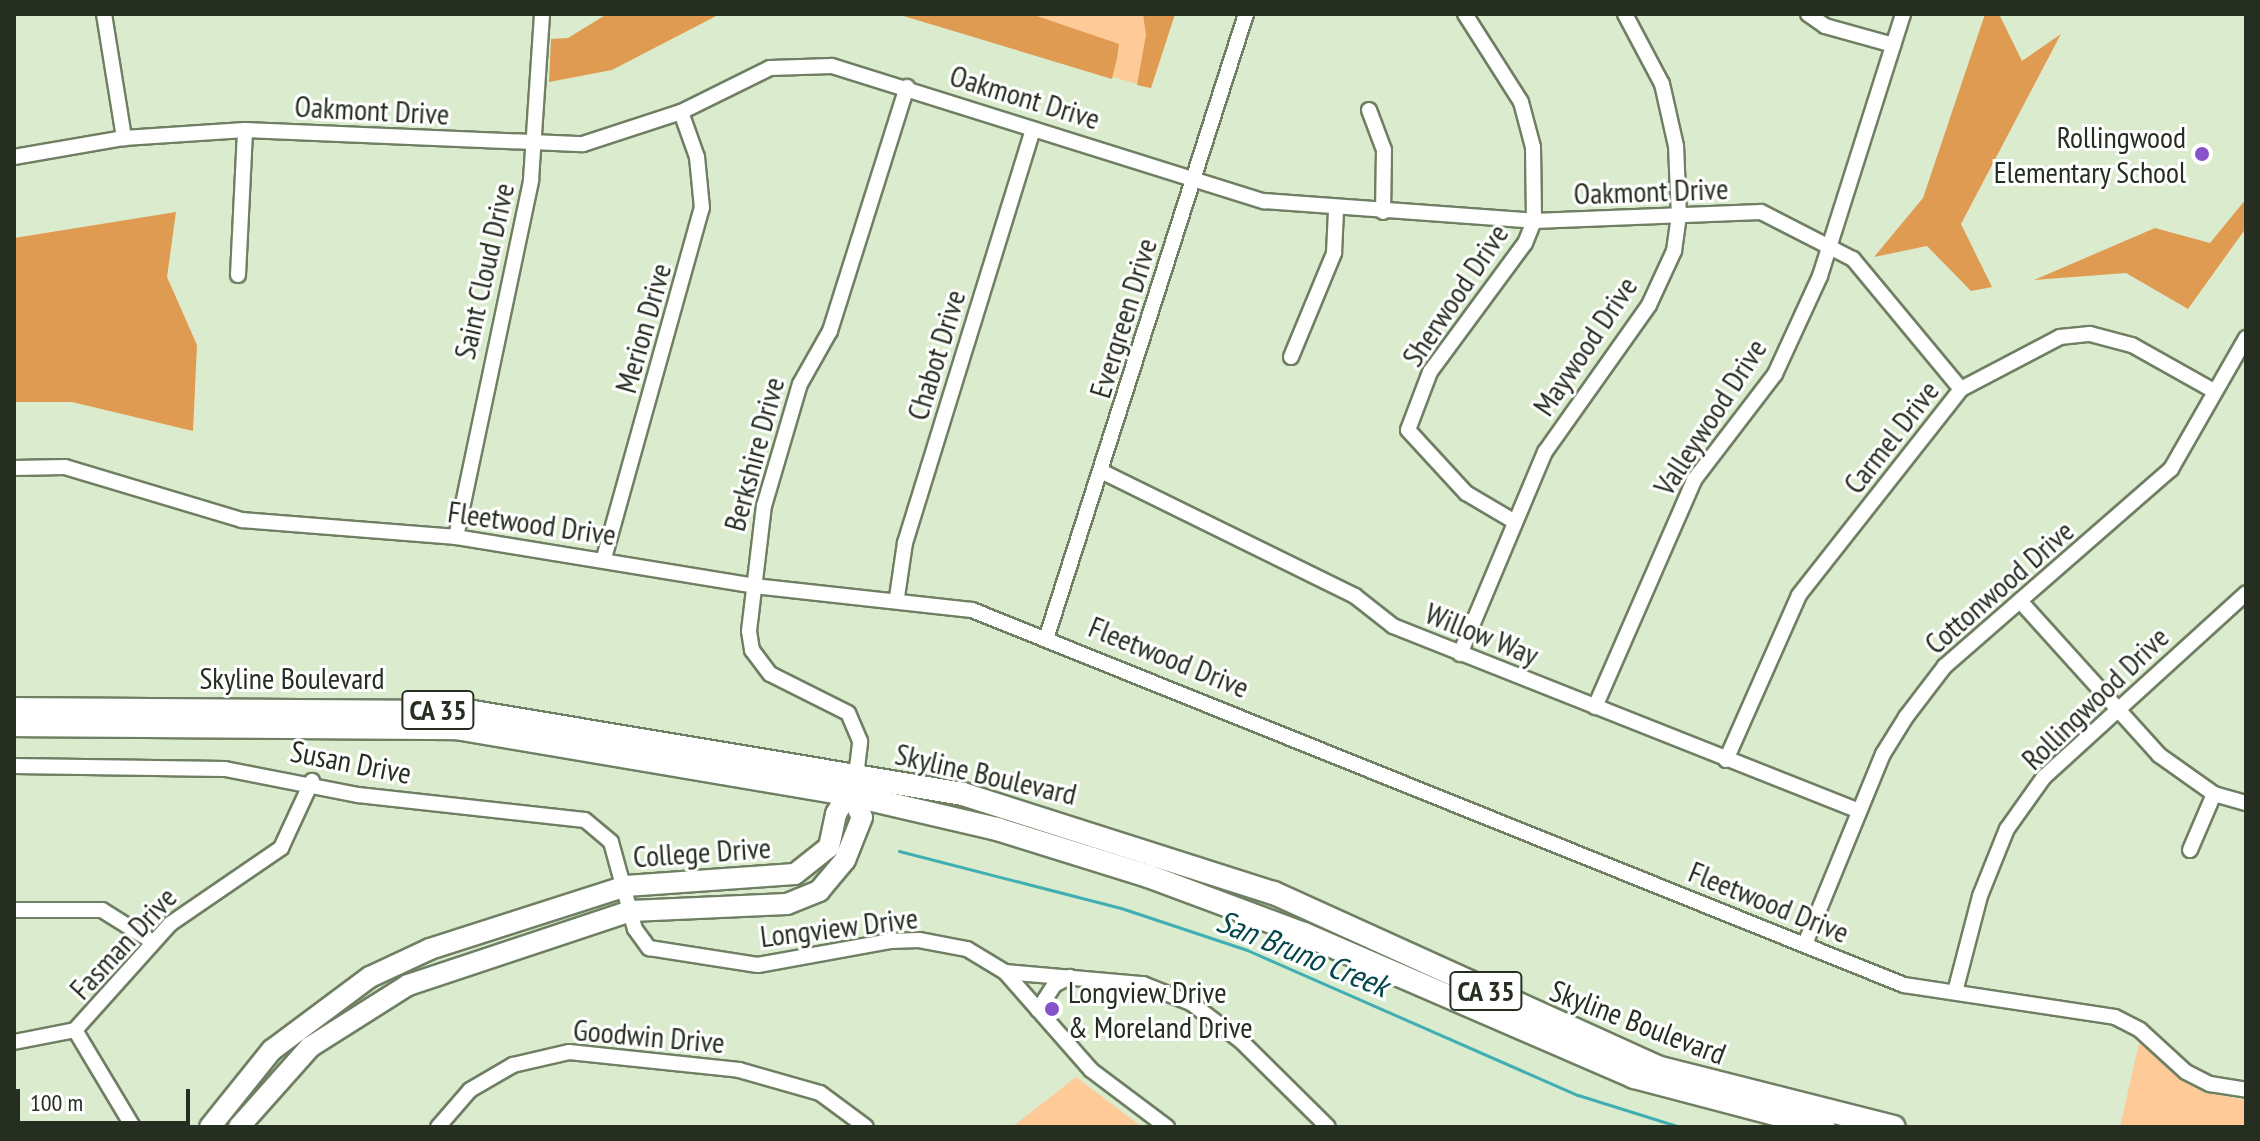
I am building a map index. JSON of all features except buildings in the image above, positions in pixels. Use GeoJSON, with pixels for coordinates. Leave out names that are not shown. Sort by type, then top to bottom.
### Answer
{"type":"FeatureCollection","features":[{"type":"Feature","properties":{"kind":"main road","name":"Skyline Boulevard"},"geometry":{"type":"LineString","coordinates":[[14,709],[473,712],[854,786],[1189,890],[1634,1077],[1824,1127]]}},
{"type":"Feature","properties":{"kind":"main road","name":"Skyline Boulevard"},"geometry":{"type":"LineString","coordinates":[[14,725],[456,728],[854,786],[963,794],[1178,859],[1318,912],[1604,1047],[1705,1082],[1894,1127]]}},
{"type":"Feature","properties":{"kind":"street"},"geometry":{"type":"LineString","coordinates":[[104,14],[124,138]]}},
{"type":"Feature","properties":{"kind":"street","name":"Saint Cloud Drive"},"geometry":{"type":"LineString","coordinates":[[456,537],[535,145],[542,14]]}},
{"type":"Feature","properties":{"kind":"street","name":"Evergreen Drive"},"geometry":{"type":"LineString","coordinates":[[1047,636],[1103,472],[1192,177],[1246,14]]}},
{"type":"Feature","properties":{"kind":"street","name":"Sherwood Drive"},"geometry":{"type":"LineString","coordinates":[[1465,14],[1521,102],[1533,147],[1534,221],[1525,243],[1430,372],[1408,430],[1466,493],[1515,522]]}},
{"type":"Feature","properties":{"kind":"street","name":"Maywood Drive"},"geometry":{"type":"LineString","coordinates":[[1460,654],[1545,452],[1649,305],[1674,251],[1679,217],[1676,146],[1662,84],[1625,14]]}},
{"type":"Feature","properties":{"kind":"street"},"geometry":{"type":"LineString","coordinates":[[1808,14],[1825,26],[1893,45]]}},
{"type":"Feature","properties":{"kind":"street","name":"Valleywood Drive"},"geometry":{"type":"LineString","coordinates":[[1595,707],[1675,517],[1694,480],[1775,374],[1820,276],[1827,241],[1903,14]]}},
{"type":"Feature","properties":{"kind":"street","name":"Oakmont Drive"},"geometry":{"type":"LineString","coordinates":[[14,157],[124,138],[245,130],[535,145],[618,137],[681,112],[732,82],[781,67],[832,66],[1264,201],[1336,211],[1534,221],[1761,212],[1827,241],[1853,259],[1961,389]]}},
{"type":"Feature","properties":{"kind":"street","name":"Berkshire Drive"},"geometry":{"type":"LineString","coordinates":[[854,786],[860,741],[848,713],[770,674],[752,650],[754,586],[764,506],[800,384],[830,331],[907,87]]}},
{"type":"Feature","properties":{"kind":"street"},"geometry":{"type":"LineString","coordinates":[[1369,110],[1384,150],[1383,212]]}},
{"type":"Feature","properties":{"kind":"street","name":"Merion Drive"},"geometry":{"type":"LineString","coordinates":[[604,558],[702,208],[697,157],[681,112]]}},
{"type":"Feature","properties":{"kind":"street","name":"Chabot Drive"},"geometry":{"type":"LineString","coordinates":[[897,597],[905,543],[1033,129]]}},
{"type":"Feature","properties":{"kind":"street"},"geometry":{"type":"LineString","coordinates":[[238,275],[245,130]]}},
{"type":"Feature","properties":{"kind":"street"},"geometry":{"type":"LineString","coordinates":[[1291,357],[1334,253],[1336,211]]}},
{"type":"Feature","properties":{"kind":"street","name":"Carmel Drive"},"geometry":{"type":"LineString","coordinates":[[1726,760],[1799,595],[1961,389],[2060,337],[2090,334],[2132,345],[2214,391]]}},
{"type":"Feature","properties":{"kind":"street","name":"Cottonwood Drive"},"geometry":{"type":"LineString","coordinates":[[1805,944],[1883,754],[1922,696],[1945,666],[2153,488],[2246,338]]}},
{"type":"Feature","properties":{"kind":"street","name":"Fleetwood Drive"},"geometry":{"type":"LineString","coordinates":[[14,468],[65,467],[242,520],[456,537],[604,558],[754,586],[897,597],[972,610],[1047,636],[1904,985],[2115,1017],[2140,1030],[2186,1072],[2210,1084],[2246,1090]]}},
{"type":"Feature","properties":{"kind":"street","name":"Willow Way"},"geometry":{"type":"LineString","coordinates":[[1103,472],[1355,596],[1393,626],[1859,811]]}},
{"type":"Feature","properties":{"kind":"street","name":"Rollingwood Drive"},"geometry":{"type":"LineString","coordinates":[[1955,992],[1980,896],[2007,829],[2044,777],[2114,709],[2246,593]]}},
{"type":"Feature","properties":{"kind":"street"},"geometry":{"type":"LineString","coordinates":[[2020,601],[2114,709],[2159,755],[2214,794],[2246,803]]}},
{"type":"Feature","properties":{"kind":"street","name":"Susan Drive"},"geometry":{"type":"LineString","coordinates":[[14,766],[211,768],[312,781],[358,795],[585,820],[611,842],[628,898]]}},
{"type":"Feature","properties":{"kind":"street","name":"Fasman Drive"},"geometry":{"type":"LineString","coordinates":[[14,1042],[75,1030],[153,942],[190,907],[281,848],[312,781]]}},
{"type":"Feature","properties":{"kind":"street","name":"College Drive"},"geometry":{"type":"LineString","coordinates":[[210,1127],[272,1050],[360,982],[430,949],[628,898],[761,906],[805,898],[845,860],[862,817],[854,786]]}},
{"type":"Feature","properties":{"kind":"street"},"geometry":{"type":"LineString","coordinates":[[2190,850],[2214,794]]}},
{"type":"Feature","properties":{"kind":"street","name":"College Drive"},"geometry":{"type":"LineString","coordinates":[[239,1127],[310,1047],[381,998],[628,898]]}},
{"type":"Feature","properties":{"kind":"street","name":"Longview Drive"},"geometry":{"type":"LineString","coordinates":[[628,898],[640,940],[649,948],[706,961],[783,964],[919,940],[967,949],[1005,972],[1091,1070],[1167,1127]]}},
{"type":"Feature","properties":{"kind":"street"},"geometry":{"type":"LineString","coordinates":[[14,910],[102,910],[153,942]]}},
{"type":"Feature","properties":{"kind":"street"},"geometry":{"type":"LineString","coordinates":[[1005,972],[1143,984],[1191,1003],[1241,1041],[1328,1127]]}},
{"type":"Feature","properties":{"kind":"street"},"geometry":{"type":"LineString","coordinates":[[1038,1010],[1054,985],[1070,977]]}},
{"type":"Feature","properties":{"kind":"street"},"geometry":{"type":"LineString","coordinates":[[75,1030],[133,1127]]}},
{"type":"Feature","properties":{"kind":"street","name":"Goodwin Drive"},"geometry":{"type":"LineString","coordinates":[[438,1127],[470,1090],[513,1065],[569,1052],[739,1070],[820,1093],[866,1127]]}},
{"type":"Feature","properties":{"kind":"shaded area"},"geometry":{"type":"Polygon","coordinates":[[[607,14],[720,14],[612,70],[549,82],[551,39],[568,38],[607,14]]]}},
{"type":"Feature","properties":{"kind":"shaded area"},"geometry":{"type":"Polygon","coordinates":[[[897,14],[1175,14],[1151,88],[897,14]]]}},
{"type":"Feature","properties":{"kind":"shaded area"},"geometry":{"type":"Polygon","coordinates":[[[897,14],[1031,14],[1119,44],[1112,79],[897,14]]]}},
{"type":"Feature","properties":{"kind":"shaded area"},"geometry":{"type":"Polygon","coordinates":[[[1143,14],[1175,14],[1151,88],[1137,85],[1146,35],[1143,14]]]}},
{"type":"Feature","properties":{"kind":"shaded area"},"geometry":{"type":"Polygon","coordinates":[[[1985,14],[1999,14],[2022,61],[2061,34],[1961,224],[1992,287],[1971,291],[1927,246],[1874,257],[1923,198],[1985,14]]]}},
{"type":"Feature","properties":{"kind":"shaded area"},"geometry":{"type":"Polygon","coordinates":[[[2246,199],[2246,228],[2188,309],[2126,273],[2034,280],[2155,228],[2210,243],[2246,199]]]}},
{"type":"Feature","properties":{"kind":"shaded area"},"geometry":{"type":"Polygon","coordinates":[[[176,212],[167,277],[197,345],[193,431],[72,402],[14,402],[14,238],[176,212]]]}},
{"type":"Feature","properties":{"kind":"shaded area"},"geometry":{"type":"Polygon","coordinates":[[[2139,1043],[2203,1092],[2246,1100],[2246,1127],[2120,1127],[2139,1043]]]}},
{"type":"Feature","properties":{"kind":"shaded area"},"geometry":{"type":"Polygon","coordinates":[[[1076,1077],[1142,1127],[1012,1127],[1076,1077]]]}},
{"type":"Feature","properties":{"kind":"waterway","name":"San Bruno Creek"},"geometry":{"type":"LineString","coordinates":[[899,851],[1121,908],[1247,950],[1578,1095],[1680,1127]]}},
{"type":"Feature","properties":{"kind":"place","name":"Rollingwood Elementary School"},"geometry":{"type":"Point","coordinates":[2202,154]}},
{"type":"Feature","properties":{"kind":"place","name":"Longview Drive & Moreland Drive"},"geometry":{"type":"Point","coordinates":[1052,1009]}}]}
